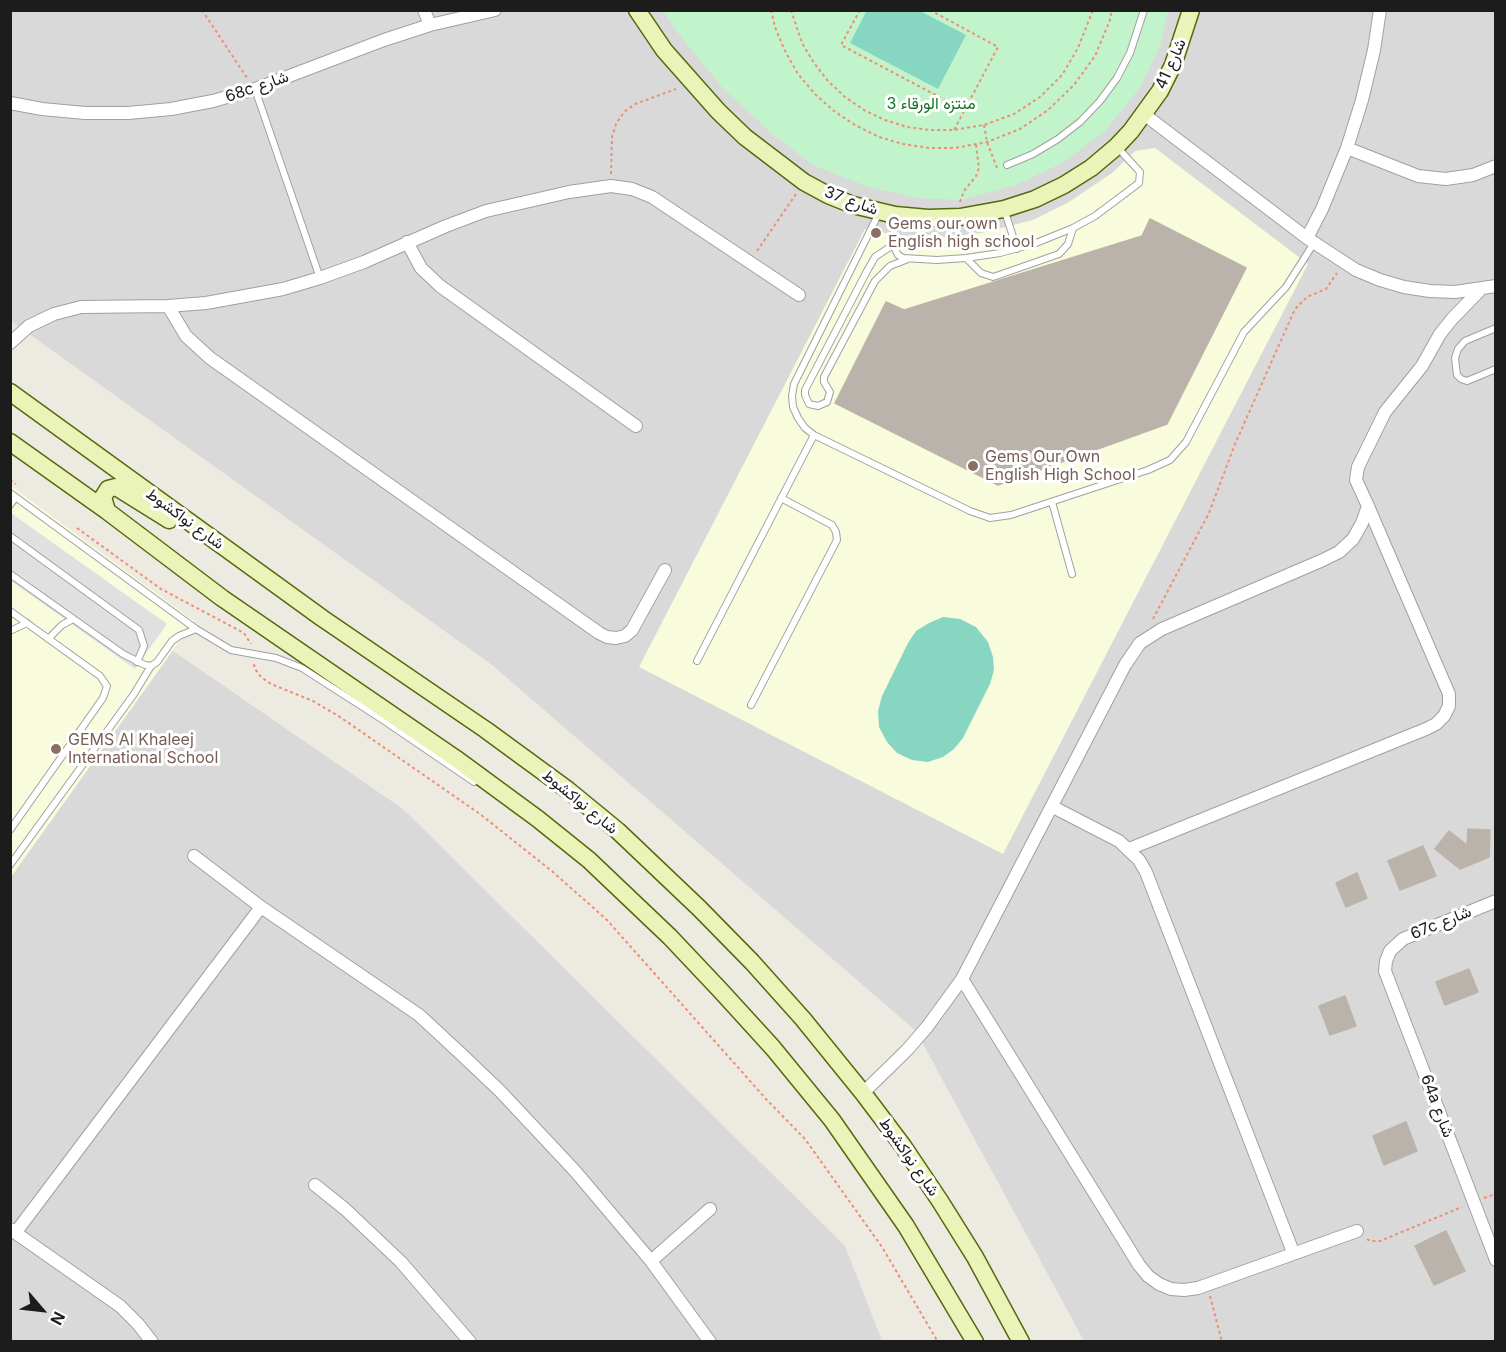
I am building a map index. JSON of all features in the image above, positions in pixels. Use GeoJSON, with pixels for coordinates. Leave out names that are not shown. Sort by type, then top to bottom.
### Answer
{"type":"FeatureCollection","features":[{"type":"Feature","properties":{"kind":"street"},"geometry":{"type":"LineString","coordinates":[[424,10],[430,25]]}},
{"type":"Feature","properties":{"kind":"street","name":"68c شارع"},"geometry":{"type":"LineString","coordinates":[[10,103],[42,109],[128,114],[203,103],[255,89],[430,25],[495,10]]}},
{"type":"Feature","properties":{"kind":"street","name":"شارع 37"},"geometry":{"type":"LineString","coordinates":[[637,10],[664,50],[745,136],[804,182],[828,195],[887,214],[928,218],[960,217],[1004,209],[1035,199],[1091,168],[1116,147],[1145,115]]}},
{"type":"Feature","properties":{"kind":"street","name":"شارع 41"},"geometry":{"type":"LineString","coordinates":[[1145,115],[1173,65],[1191,10]]}},
{"type":"Feature","properties":{"kind":"street"},"geometry":{"type":"LineString","coordinates":[[1310,240],[1347,148],[1362,100],[1374,50],[1380,10]]}},
{"type":"Feature","properties":{"kind":"street"},"geometry":{"type":"LineString","coordinates":[[1145,115],[1310,240],[1344,263],[1380,280],[1404,287],[1438,292],[1481,290],[1496,286]]}},
{"type":"Feature","properties":{"kind":"street"},"geometry":{"type":"LineString","coordinates":[[1347,148],[1418,176],[1446,179],[1473,175],[1496,166]]}},
{"type":"Feature","properties":{"kind":"street"},"geometry":{"type":"LineString","coordinates":[[10,343],[29,326],[54,314],[81,308],[168,306],[245,297],[320,278],[486,211],[558,194],[611,186],[632,189],[652,197],[799,295]]}},
{"type":"Feature","properties":{"kind":"street"},"geometry":{"type":"LineString","coordinates":[[407,242],[422,267],[440,286],[636,426]]}},
{"type":"Feature","properties":{"kind":"street"},"geometry":{"type":"LineString","coordinates":[[1129,849],[1426,729],[1436,724],[1444,716],[1449,706],[1449,694],[1356,480],[1358,467],[1374,430],[1422,366],[1452,318],[1481,290]]}},
{"type":"Feature","properties":{"kind":"street"},"geometry":{"type":"LineString","coordinates":[[168,306],[186,336],[210,358],[599,633],[616,638],[625,636],[632,630],[665,570]]}},
{"type":"Feature","properties":{"kind":"street","name":"شارع نواكشوط"},"geometry":{"type":"LineString","coordinates":[[10,392],[245,563],[399,672],[486,730],[568,790],[618,831],[752,962],[863,1093],[903,1146],[940,1201],[975,1257],[1021,1341]]}},
{"type":"Feature","properties":{"kind":"street"},"geometry":{"type":"LineString","coordinates":[[10,442],[107,511],[222,598],[455,758],[589,860],[670,937],[773,1048],[832,1120],[935,1273],[975,1341]]}},
{"type":"Feature","properties":{"kind":"street"},"geometry":{"type":"LineString","coordinates":[[107,511],[103,497],[108,489],[117,487],[222,555],[245,563]]}},
{"type":"Feature","properties":{"kind":"street"},"geometry":{"type":"LineString","coordinates":[[863,1093],[908,1050],[962,980],[1125,665],[1140,643],[1162,629],[1339,552],[1353,539],[1368,506]]}},
{"type":"Feature","properties":{"kind":"street"},"geometry":{"type":"LineString","coordinates":[[1053,807],[1119,841],[1139,860],[1146,872],[1293,1252]]}},
{"type":"Feature","properties":{"kind":"street"},"geometry":{"type":"LineString","coordinates":[[194,856],[261,907],[419,1015],[500,1091],[575,1172],[651,1262],[710,1341]]}},
{"type":"Feature","properties":{"kind":"street","name":"67c شارع"},"geometry":{"type":"LineString","coordinates":[[1389,951],[1403,939],[1496,901]]}},
{"type":"Feature","properties":{"kind":"street"},"geometry":{"type":"LineString","coordinates":[[152,1341],[120,1306],[13,1231],[261,907]]}},
{"type":"Feature","properties":{"kind":"street","name":"64a شارع"},"geometry":{"type":"LineString","coordinates":[[1389,951],[1385,971],[1388,981],[1496,1260]]}},
{"type":"Feature","properties":{"kind":"street"},"geometry":{"type":"LineString","coordinates":[[962,980],[1148,1276],[1158,1284],[1171,1289],[1184,1290],[1207,1284],[1357,1231]]}},
{"type":"Feature","properties":{"kind":"street"},"geometry":{"type":"LineString","coordinates":[[315,1185],[374,1235],[401,1262],[470,1341]]}},
{"type":"Feature","properties":{"kind":"street"},"geometry":{"type":"LineString","coordinates":[[651,1262],[710,1209]]}},
{"type":"Feature","properties":{"kind":"lane"},"geometry":{"type":"LineString","coordinates":[[1007,165],[1033,154],[1058,139],[1080,122],[1100,101],[1117,78],[1130,53],[1144,10]]}},
{"type":"Feature","properties":{"kind":"lane"},"geometry":{"type":"LineString","coordinates":[[255,89],[320,278]]}},
{"type":"Feature","properties":{"kind":"lane"},"geometry":{"type":"LineString","coordinates":[[893,245],[875,257],[867,271],[805,390],[809,404],[818,406],[827,402],[830,392],[824,382],[824,377],[875,281],[890,266],[908,259],[966,258],[1017,249],[1073,228],[1115,202],[1139,183],[1140,172],[1116,147]]}},
{"type":"Feature","properties":{"kind":"lane"},"geometry":{"type":"LineString","coordinates":[[1004,209],[1017,249]]}},
{"type":"Feature","properties":{"kind":"lane"},"geometry":{"type":"LineString","coordinates":[[887,214],[794,384],[793,407],[798,418],[814,435],[980,516],[1001,518],[1160,466],[1179,452],[1244,332],[1286,287],[1310,240]]}},
{"type":"Feature","properties":{"kind":"lane"},"geometry":{"type":"LineString","coordinates":[[887,214],[893,245],[898,255],[908,259]]}},
{"type":"Feature","properties":{"kind":"lane"},"geometry":{"type":"LineString","coordinates":[[966,258],[981,273],[993,277],[999,276],[1059,254],[1068,244],[1073,228]]}},
{"type":"Feature","properties":{"kind":"lane"},"geometry":{"type":"LineString","coordinates":[[1496,328],[1465,341],[1458,348],[1455,358],[1457,375],[1467,381],[1496,369]]}},
{"type":"Feature","properties":{"kind":"lane"},"geometry":{"type":"LineString","coordinates":[[697,661],[814,435]]}},
{"type":"Feature","properties":{"kind":"lane"},"geometry":{"type":"LineString","coordinates":[[10,505],[13,495],[196,629],[231,651],[287,661],[310,673],[434,753],[532,824],[552,830]]}},
{"type":"Feature","properties":{"kind":"lane"},"geometry":{"type":"LineString","coordinates":[[751,705],[837,540],[832,525],[781,498]]}},
{"type":"Feature","properties":{"kind":"lane"},"geometry":{"type":"LineString","coordinates":[[1052,502],[1071,574]]}},
{"type":"Feature","properties":{"kind":"lane"},"geometry":{"type":"LineString","coordinates":[[10,536],[139,630],[144,646],[137,662]]}},
{"type":"Feature","properties":{"kind":"lane"},"geometry":{"type":"LineString","coordinates":[[10,574],[137,662],[151,666]]}},
{"type":"Feature","properties":{"kind":"lane"},"geometry":{"type":"LineString","coordinates":[[10,611],[100,676],[104,680],[106,692],[10,830]]}},
{"type":"Feature","properties":{"kind":"lane"},"geometry":{"type":"LineString","coordinates":[[48,639],[62,625],[73,619]]}},
{"type":"Feature","properties":{"kind":"lane"},"geometry":{"type":"LineString","coordinates":[[10,631],[27,623]]}},
{"type":"Feature","properties":{"kind":"lane"},"geometry":{"type":"LineString","coordinates":[[10,865],[134,694],[151,666],[157,662],[172,641],[196,629]]}},
{"type":"Feature","properties":{"kind":"path"},"geometry":{"type":"LineString","coordinates":[[202,10],[255,89]]}},
{"type":"Feature","properties":{"kind":"path"},"geometry":{"type":"LineString","coordinates":[[771,10],[785,51],[798,74],[834,111],[855,126],[879,136],[903,144],[929,148],[955,148],[987,142],[1020,129],[1048,110],[1074,85],[1095,57],[1112,10]]}},
{"type":"Feature","properties":{"kind":"path"},"geometry":{"type":"LineString","coordinates":[[791,10],[802,43],[814,63],[845,97],[864,110],[896,123],[930,130],[954,130],[984,125],[1014,114],[1040,97],[1062,75],[1078,48],[1093,10]]}},
{"type":"Feature","properties":{"kind":"path"},"geometry":{"type":"LineString","coordinates":[[860,10],[841,45],[964,110]]}},
{"type":"Feature","properties":{"kind":"path"},"geometry":{"type":"LineString","coordinates":[[930,10],[998,47],[954,130]]}},
{"type":"Feature","properties":{"kind":"path"},"geometry":{"type":"LineString","coordinates":[[611,186],[612,137],[616,124],[624,112],[647,98],[693,83]]}},
{"type":"Feature","properties":{"kind":"path"},"geometry":{"type":"LineString","coordinates":[[984,125],[996,168],[1007,165]]}},
{"type":"Feature","properties":{"kind":"path"},"geometry":{"type":"LineString","coordinates":[[960,217],[960,200],[979,168],[976,145]]}},
{"type":"Feature","properties":{"kind":"path"},"geometry":{"type":"LineString","coordinates":[[750,262],[804,182]]}},
{"type":"Feature","properties":{"kind":"path"},"geometry":{"type":"LineString","coordinates":[[1140,643],[1209,513],[1240,433],[1295,309],[1307,297],[1321,292],[1330,285],[1344,263]]}},
{"type":"Feature","properties":{"kind":"path"},"geometry":{"type":"LineString","coordinates":[[10,480],[20,487]]}},
{"type":"Feature","properties":{"kind":"path"},"geometry":{"type":"LineString","coordinates":[[76,528],[161,589],[244,633],[251,645],[255,669],[261,677],[271,684],[313,701],[334,713],[442,786],[517,842],[607,920],[766,1099],[805,1139],[882,1247],[938,1341]]}},
{"type":"Feature","properties":{"kind":"path"},"geometry":{"type":"LineString","coordinates":[[1357,1231],[1370,1241],[1380,1241],[1496,1194]]}},
{"type":"Feature","properties":{"kind":"path"},"geometry":{"type":"LineString","coordinates":[[1207,1284],[1222,1341]]}},
{"type":"Feature","properties":{"kind":"shaded area"},"geometry":{"type":"Polygon","coordinates":[[[11,11],[1495,11],[1495,1341],[1084,1341],[916,1031],[492,665],[11,321],[11,11]]]}},
{"type":"Feature","properties":{"kind":"shaded area","name":"Gems Our Own English High School"},"geometry":{"type":"Polygon","coordinates":[[[1155,148],[1308,264],[1003,854],[639,667],[865,229],[900,236],[940,238],[981,233],[1033,220],[1069,202],[1112,173],[1135,151],[1155,148]]]}},
{"type":"Feature","properties":{"kind":"shaded area","name":"GEMS Al Khaleej International School"},"geometry":{"type":"Polygon","coordinates":[[[11,486],[194,621],[11,877],[11,486]]]}},
{"type":"Feature","properties":{"kind":"shaded area"},"geometry":{"type":"Polygon","coordinates":[[[11,513],[167,624],[135,669],[11,581],[11,513]]]}},
{"type":"Feature","properties":{"kind":"shaded area"},"geometry":{"type":"Polygon","coordinates":[[[10,539],[403,809],[845,1246],[882,1341],[11,1341],[10,539]]]}},
{"type":"Feature","properties":{"kind":"green space"},"geometry":{"type":"Polygon","coordinates":[[[867,10],[920,11],[966,35],[938,89],[850,43],[867,10]]]}},
{"type":"Feature","properties":{"kind":"green space","name":"منتزه الورقاء 3"},"geometry":{"type":"Polygon","coordinates":[[[663,11],[1168,11],[1160,46],[1139,89],[1104,132],[1062,163],[1016,185],[960,200],[919,198],[869,187],[815,166],[771,133],[722,87],[663,11]]]}},
{"type":"Feature","properties":{"kind":"green space"},"geometry":{"type":"Polygon","coordinates":[[[943,617],[960,619],[976,627],[988,642],[994,670],[990,684],[963,738],[954,749],[943,757],[928,762],[912,760],[897,753],[887,742],[879,727],[878,711],[882,696],[916,631],[943,617]]]}},
{"type":"Feature","properties":{"kind":"building"},"geometry":{"type":"Polygon","coordinates":[[[1150,219],[1246,268],[1167,424],[998,485],[835,403],[886,302],[904,310],[1142,236],[1150,219]]]}},
{"type":"Feature","properties":{"kind":"building"},"geometry":{"type":"Polygon","coordinates":[[[1468,829],[1490,830],[1489,857],[1460,869],[1435,849],[1449,831],[1467,845],[1468,829]]]}},
{"type":"Feature","properties":{"kind":"building"},"geometry":{"type":"Polygon","coordinates":[[[1423,846],[1436,876],[1400,890],[1388,861],[1423,846]]]}},
{"type":"Feature","properties":{"kind":"building"},"geometry":{"type":"Polygon","coordinates":[[[1357,873],[1367,898],[1346,907],[1336,883],[1357,873]]]}},
{"type":"Feature","properties":{"kind":"building"},"geometry":{"type":"Polygon","coordinates":[[[1469,969],[1478,992],[1445,1005],[1436,982],[1469,969]]]}},
{"type":"Feature","properties":{"kind":"building"},"geometry":{"type":"Polygon","coordinates":[[[1345,996],[1356,1026],[1330,1035],[1319,1006],[1345,996]]]}},
{"type":"Feature","properties":{"kind":"building"},"geometry":{"type":"Polygon","coordinates":[[[1406,1122],[1417,1151],[1384,1165],[1373,1136],[1406,1122]]]}},
{"type":"Feature","properties":{"kind":"building"},"geometry":{"type":"Polygon","coordinates":[[[1446,1231],[1465,1271],[1434,1285],[1415,1246],[1446,1231]]]}},
{"type":"Feature","properties":{"kind":"place","name":"Gems our own English high school"},"geometry":{"type":"Point","coordinates":[876,233]}},
{"type":"Feature","properties":{"kind":"place","name":"Gems Our Own English High School"},"geometry":{"type":"Point","coordinates":[973,466]}},
{"type":"Feature","properties":{"kind":"place","name":"GEMS Al Khaleej International School"},"geometry":{"type":"Point","coordinates":[56,749]}}]}
